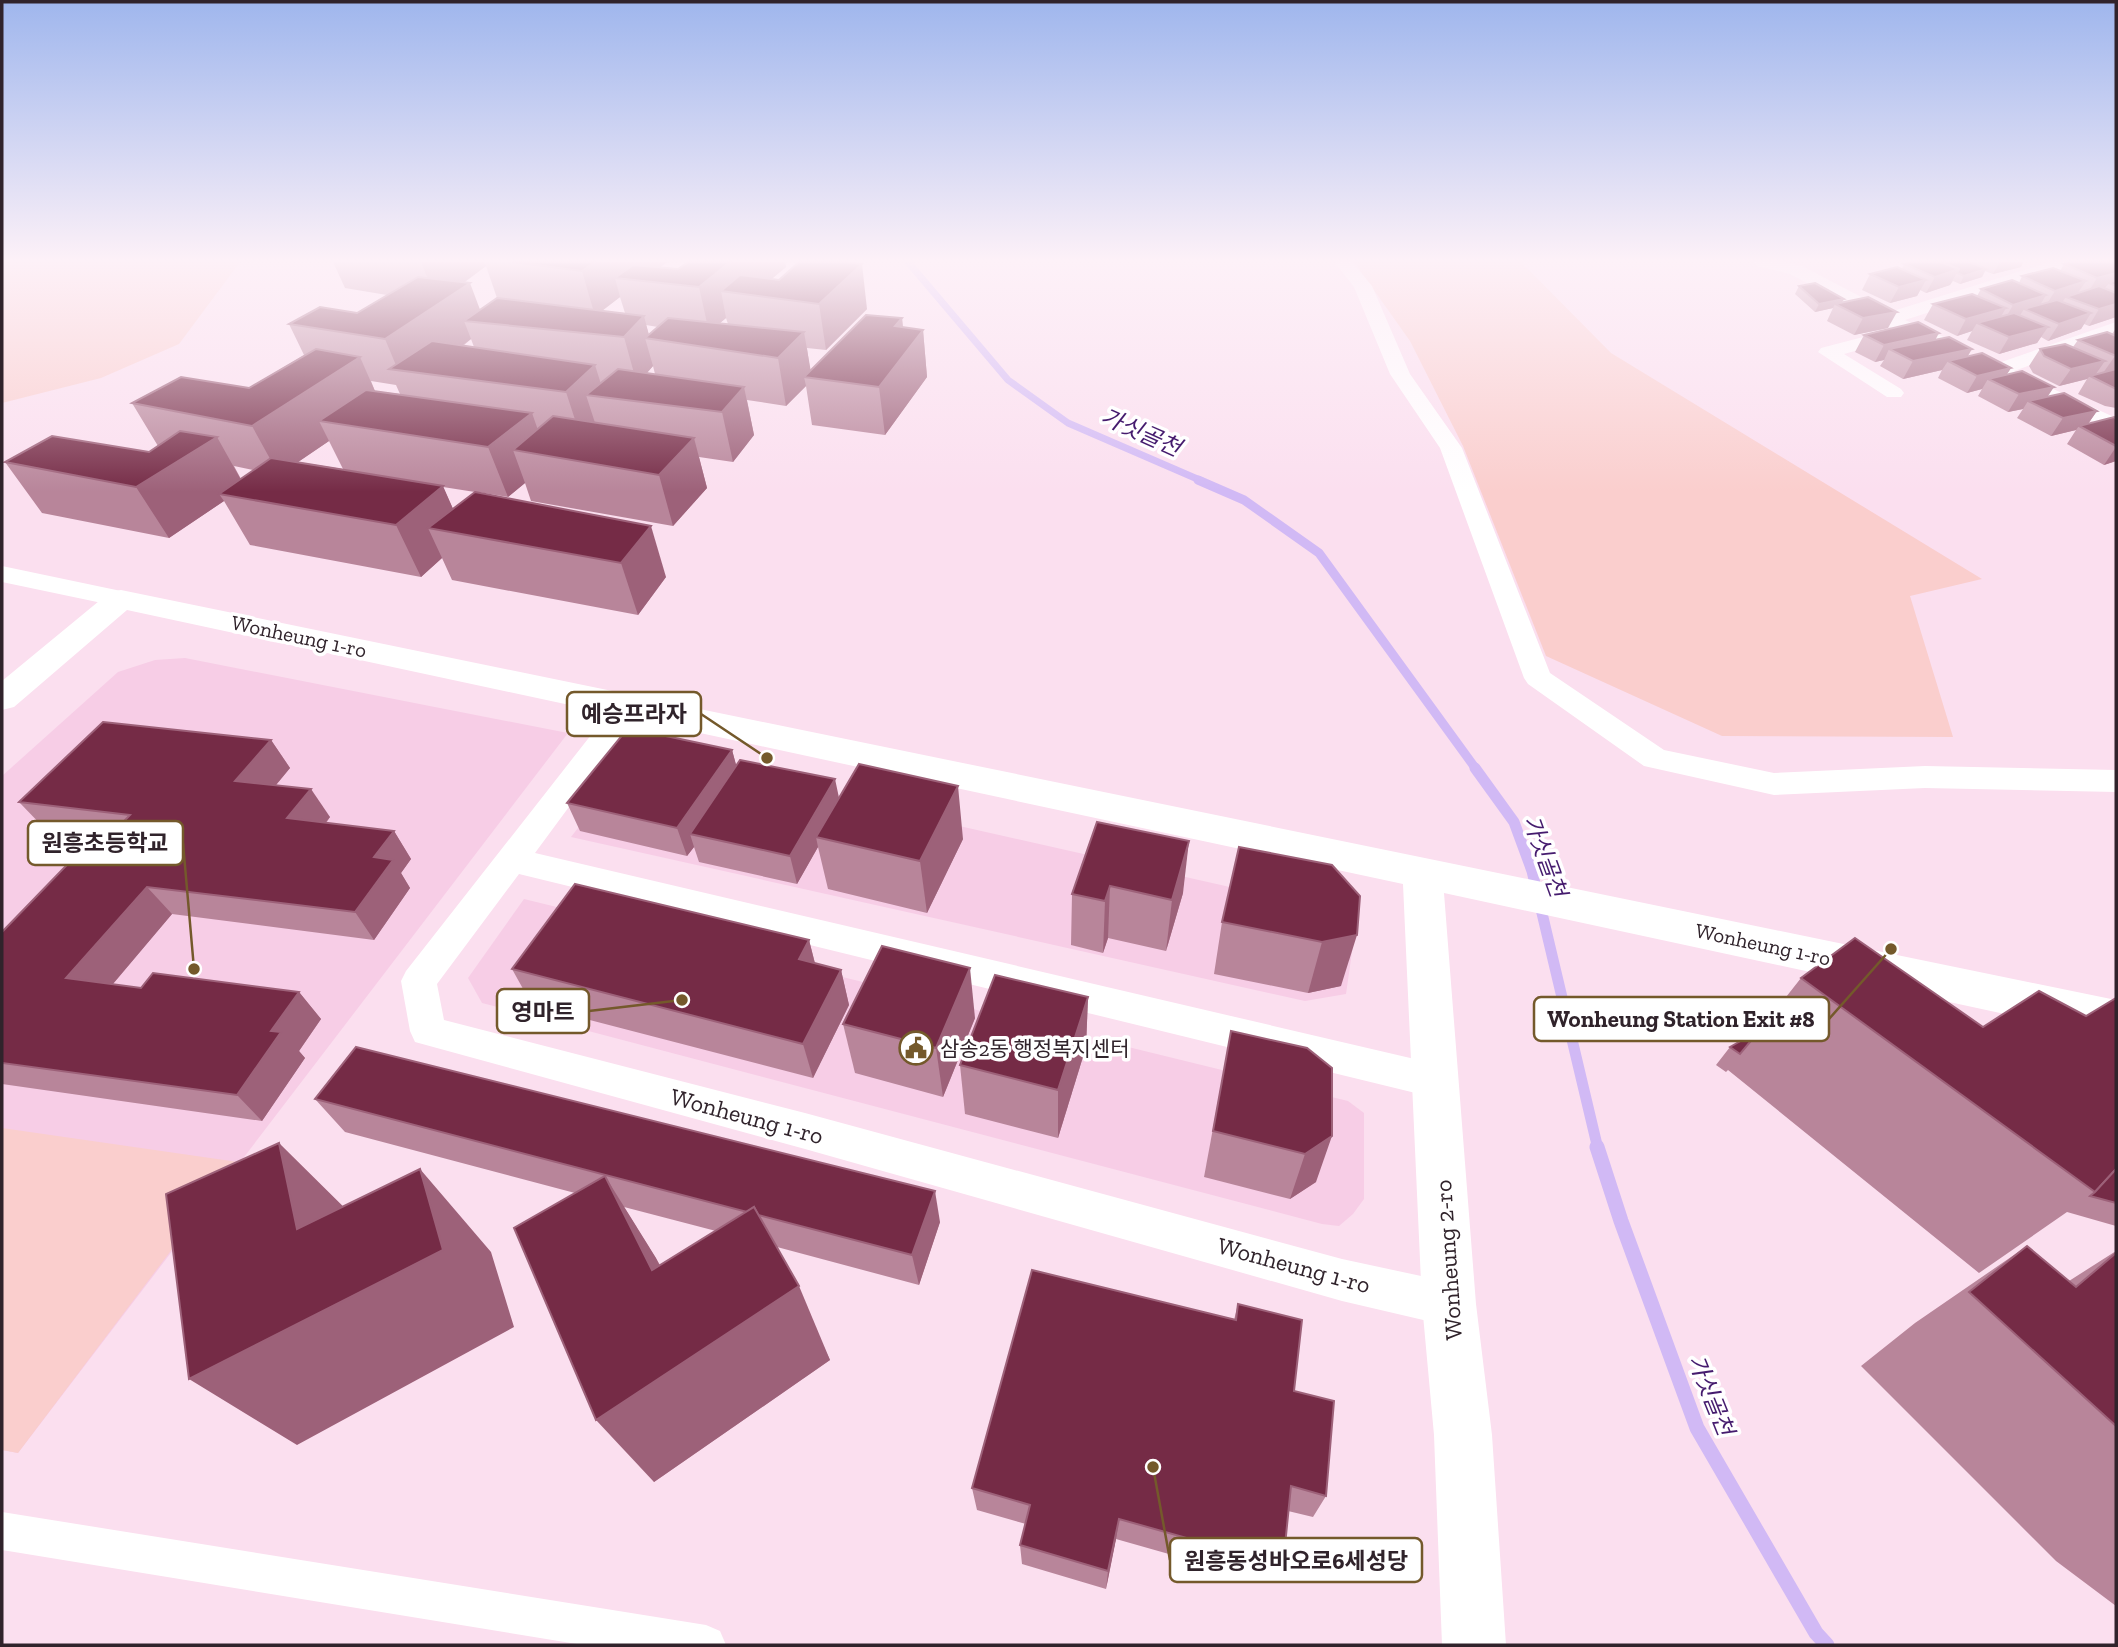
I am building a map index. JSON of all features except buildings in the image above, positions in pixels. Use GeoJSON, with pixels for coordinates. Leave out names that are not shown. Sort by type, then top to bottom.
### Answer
{"type":"FeatureCollection","features":[{"type":"Feature","properties":{"kind":"street"},"geometry":{"type":"LineString","coordinates":[[1385,339],[1400,374],[1451,448],[1538,678],[1655,759],[1774,784],[1925,776],[2116,781]]}},
{"type":"Feature","properties":{"kind":"street"},"geometry":{"type":"LineString","coordinates":[[1879,339],[1828,352],[1894,393]]}},
{"type":"Feature","properties":{"kind":"street"},"geometry":{"type":"LineString","coordinates":[[1931,339],[1961,353]]}},
{"type":"Feature","properties":{"kind":"street"},"geometry":{"type":"LineString","coordinates":[[2081,339],[1991,367],[2116,426]]}},
{"type":"Feature","properties":{"kind":"street"},"geometry":{"type":"LineString","coordinates":[[2,574],[121,599]]}},
{"type":"Feature","properties":{"kind":"street"},"geometry":{"type":"LineString","coordinates":[[2,699],[121,599]]}},
{"type":"Feature","properties":{"kind":"street","name":"Wonheung 1-ro"},"geometry":{"type":"LineString","coordinates":[[121,599],[2116,1018]]}},
{"type":"Feature","properties":{"kind":"street","name":"Wonheung 1-ro"},"geometry":{"type":"LineString","coordinates":[[630,705],[419,981],[428,1031],[805,1131],[1342,1280],[1450,1304]]}},
{"type":"Feature","properties":{"kind":"street"},"geometry":{"type":"LineString","coordinates":[[513,860],[1436,1081]]}},
{"type":"Feature","properties":{"kind":"street","name":"Wonheung 2-ro"},"geometry":{"type":"LineString","coordinates":[[1423,874],[1450,1304],[1464,1435],[1475,1645]]}},
{"type":"Feature","properties":{"kind":"street"},"geometry":{"type":"LineString","coordinates":[[2,1531],[706,1645]]}},
{"type":"Feature","properties":{"kind":"shaded area"},"geometry":{"type":"Polygon","coordinates":[[[2,339],[183,339],[179,344],[101,378],[2,403],[2,339]]]}},
{"type":"Feature","properties":{"kind":"shaded area"},"geometry":{"type":"Polygon","coordinates":[[[1408,339],[1597,339],[1611,353],[1982,579],[1910,596],[1953,737],[1722,736],[1546,656],[1463,446],[1408,339]]]}},
{"type":"Feature","properties":{"kind":"shaded area"},"geometry":{"type":"Polygon","coordinates":[[[185,658],[568,733],[18,1453],[2,1450],[2,776],[118,672],[155,660],[185,658]]]}},
{"type":"Feature","properties":{"kind":"shaded area"},"geometry":{"type":"Polygon","coordinates":[[[636,753],[1318,907],[1353,945],[1346,994],[1305,1001],[571,837],[636,753]]]}},
{"type":"Feature","properties":{"kind":"shaded area"},"geometry":{"type":"Polygon","coordinates":[[[524,899],[1348,1101],[1364,1113],[1364,1199],[1353,1214],[1339,1226],[1322,1224],[482,1003],[468,978],[524,899]]]}},
{"type":"Feature","properties":{"kind":"shaded area"},"geometry":{"type":"Polygon","coordinates":[[[2,1128],[238,1162],[18,1453],[2,1450],[2,1128]]]}},
{"type":"Feature","properties":{"kind":"waterway","name":"가싯골천"},"geometry":{"type":"LineString","coordinates":[[973,339],[1008,380],[1068,423],[1202,481]]}},
{"type":"Feature","properties":{"kind":"waterway","name":"가싯골천"},"geometry":{"type":"LineString","coordinates":[[1198,480],[1244,500],[1319,553],[1476,769]]}},
{"type":"Feature","properties":{"kind":"waterway","name":"가싯골천"},"geometry":{"type":"LineString","coordinates":[[1475,768],[1514,822],[1532,871],[1598,1149]]}},
{"type":"Feature","properties":{"kind":"waterway","name":"가싯골천"},"geometry":{"type":"LineString","coordinates":[[1597,1147],[1621,1221],[1697,1428],[1816,1633],[1827,1645]]}},
{"type":"Feature","properties":{"kind":"place","name":"예승프라자"},"geometry":{"type":"Point","coordinates":[767,758]}},
{"type":"Feature","properties":{"kind":"place","name":"Wonheung Station Exit #8"},"geometry":{"type":"Point","coordinates":[1891,949]}},
{"type":"Feature","properties":{"kind":"place","name":"원흥초등학교"},"geometry":{"type":"Point","coordinates":[194,969]}},
{"type":"Feature","properties":{"kind":"place","name":"영마트"},"geometry":{"type":"Point","coordinates":[682,1000]}},
{"type":"Feature","properties":{"kind":"place","name":"삼송2동 행정복지센터"},"geometry":{"type":"Point","coordinates":[916,1048]}},
{"type":"Feature","properties":{"kind":"place","name":"원흥동성바오로6세성당"},"geometry":{"type":"Point","coordinates":[1153,1467]}}]}
